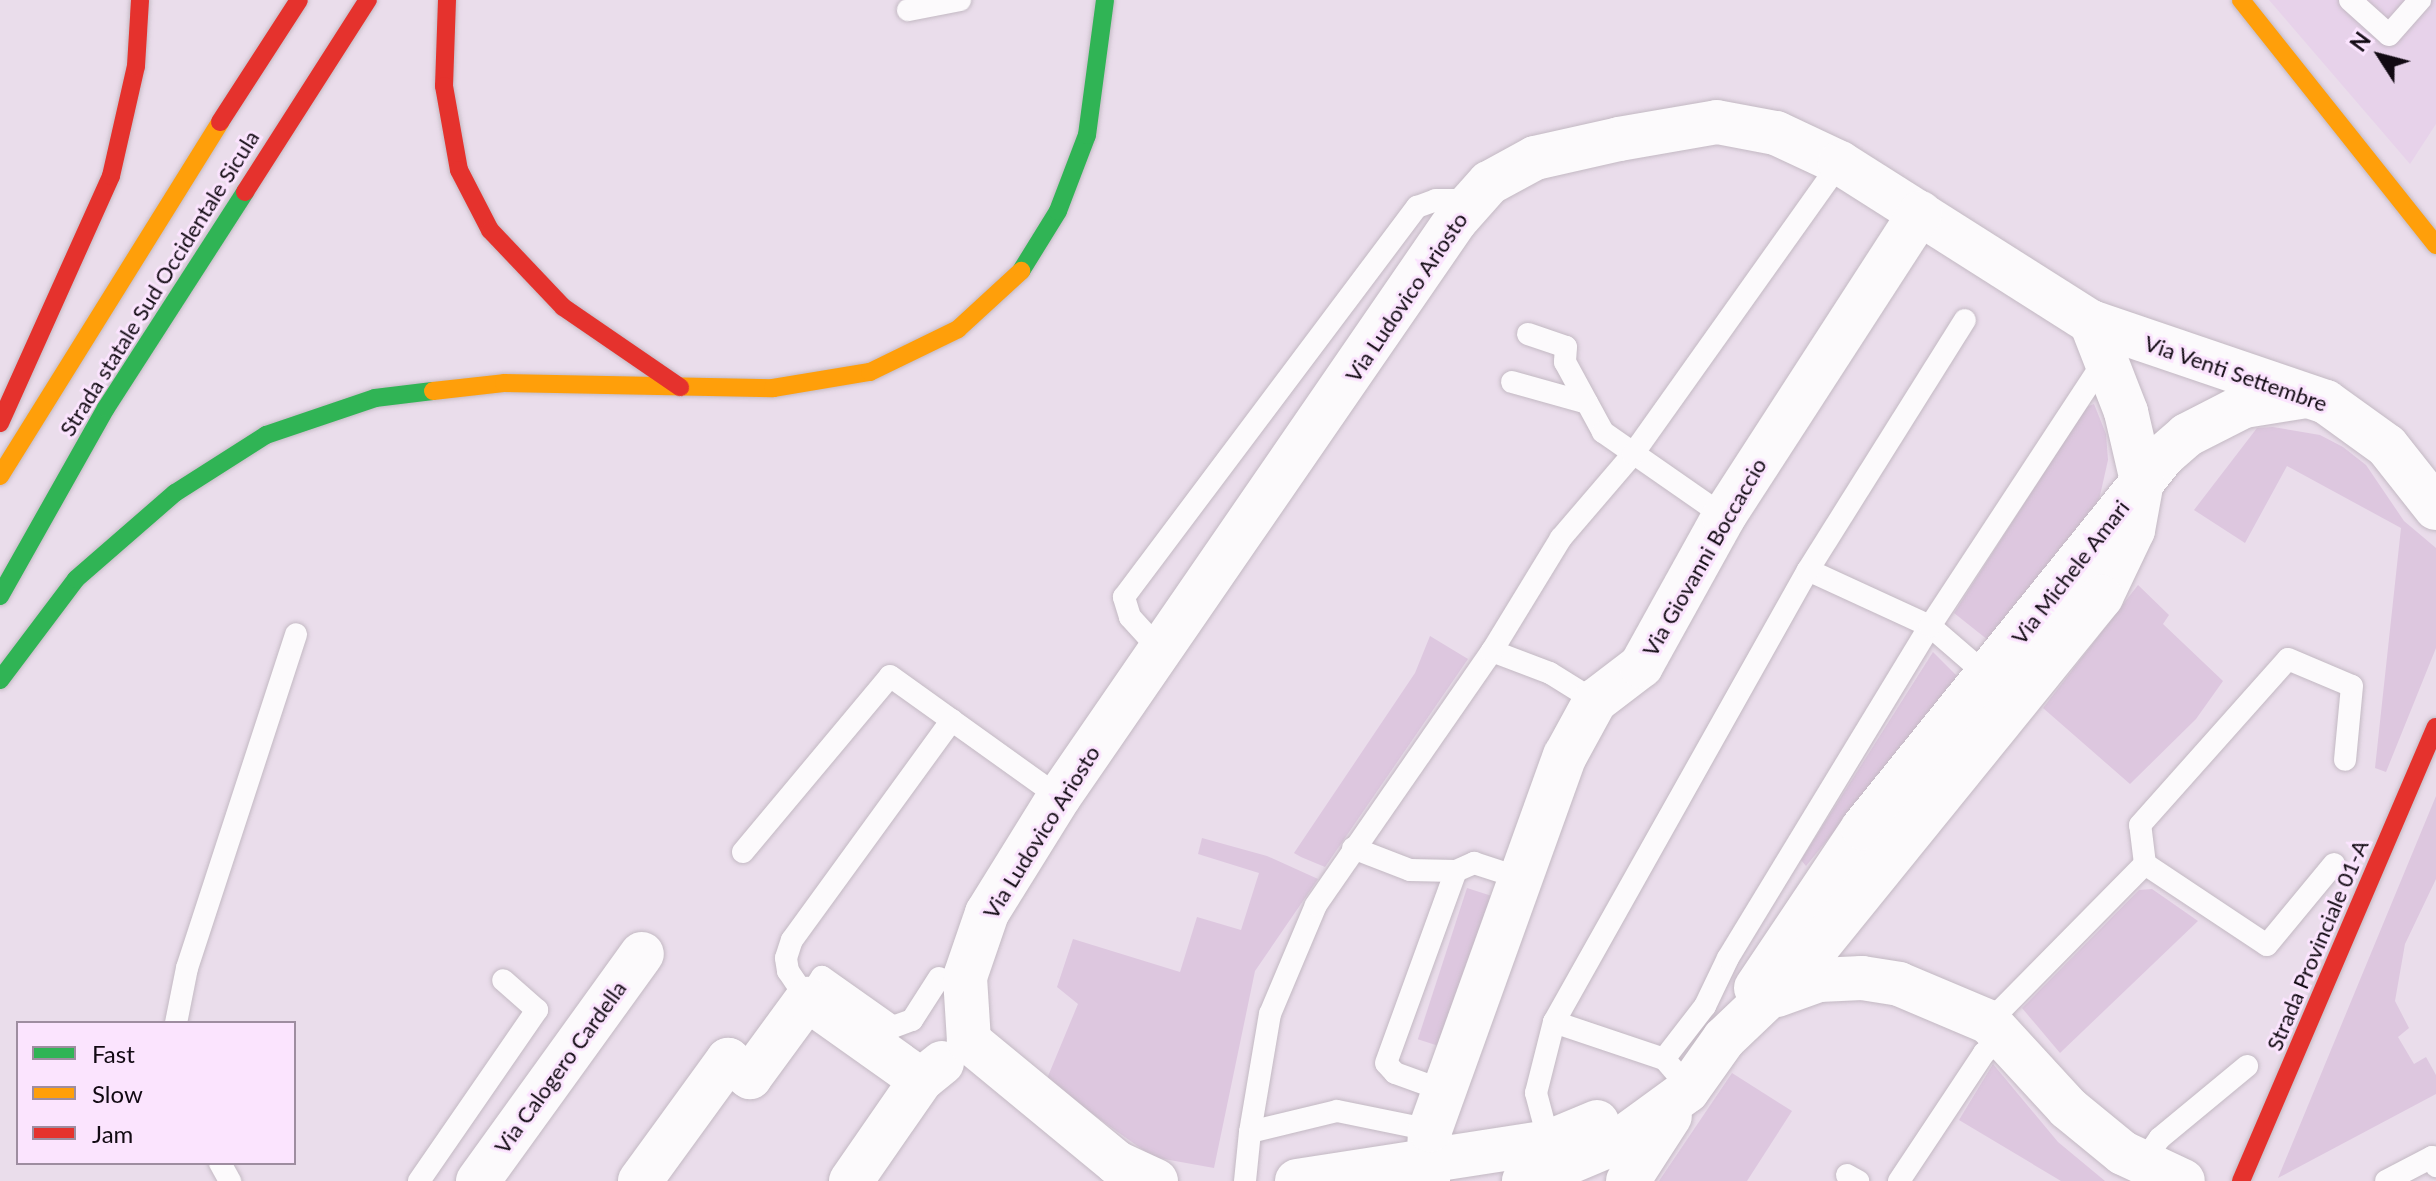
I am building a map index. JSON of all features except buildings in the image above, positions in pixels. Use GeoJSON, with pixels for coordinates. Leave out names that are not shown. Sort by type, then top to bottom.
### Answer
{"type":"FeatureCollection","features":[{"type":"Feature","properties":{"kind":"main road"},"geometry":{"type":"LineString","coordinates":[[0,423],[111,176],[136,66],[140,0]]}},
{"type":"Feature","properties":{"kind":"main road","name":"Strada statale Sud Occidentale Sicula"},"geometry":{"type":"LineString","coordinates":[[0,476],[299,0]]}},
{"type":"Feature","properties":{"kind":"main road","name":"Strada statale Sud Occidentale Sicula"},"geometry":{"type":"LineString","coordinates":[[0,596],[106,408],[368,0]]}},
{"type":"Feature","properties":{"kind":"main road"},"geometry":{"type":"LineString","coordinates":[[447,0],[444,86],[459,170],[490,230],[563,307],[680,387]]}},
{"type":"Feature","properties":{"kind":"main road"},"geometry":{"type":"LineString","coordinates":[[0,680],[76,579],[175,493],[266,435],[375,398],[504,383],[773,388],[870,372],[958,329],[1019,275],[1058,211],[1087,135],[1105,0]]}},
{"type":"Feature","properties":{"kind":"main road"},"geometry":{"type":"LineString","coordinates":[[2241,0],[2436,245]]}},
{"type":"Feature","properties":{"kind":"main road","name":"Strada Provinciale 01-A"},"geometry":{"type":"LineString","coordinates":[[2241,1181],[2436,727]]}},
{"type":"Feature","properties":{"kind":"street","name":"Via Ludovico Ariosto"},"geometry":{"type":"LineString","coordinates":[[969,1041],[963,998],[977,934],[1059,797],[1474,200],[1489,183],[1535,158],[1717,122],[1776,133],[1840,163],[1920,213],[2099,339]]}},
{"type":"Feature","properties":{"kind":"street","name":"Via Giovanni Boccaccio"},"geometry":{"type":"LineString","coordinates":[[1432,1140],[1520,878],[1565,756],[1595,701],[1641,666],[1724,516],[1920,213]]}},
{"type":"Feature","properties":{"kind":"street","name":"Via Venti Settembre"},"geometry":{"type":"LineString","coordinates":[[2099,339],[2306,396],[2352,418],[2387,446],[2436,508]]}},
{"type":"Feature","properties":{"kind":"street"},"geometry":{"type":"LineString","coordinates":[[2099,339],[2142,481],[2187,435],[2215,419],[2259,402],[2306,396]]}},
{"type":"Feature","properties":{"kind":"street","name":"Via Michele Amari"},"geometry":{"type":"LineString","coordinates":[[1724,1039],[1786,937],[1863,828],[2142,481]]}},
{"type":"Feature","properties":{"kind":"street","name":"Via Michele Amari"},"geometry":{"type":"LineString","coordinates":[[1297,1181],[1432,1140],[1549,1171],[1617,1142],[1676,1075],[1774,996],[1852,906],[2101,597],[2133,530],[2142,481]]}},
{"type":"Feature","properties":{"kind":"street"},"geometry":{"type":"LineString","coordinates":[[1852,906],[1853,937],[1899,984]]}},
{"type":"Feature","properties":{"kind":"street","name":"Via Calogero Cardella"},"geometry":{"type":"LineString","coordinates":[[478,1181],[642,954]]}},
{"type":"Feature","properties":{"kind":"street"},"geometry":{"type":"LineString","coordinates":[[1774,996],[1819,980],[1862,978],[1899,984],[1996,1030],[2068,1108],[2143,1162],[2183,1181]]}},
{"type":"Feature","properties":{"kind":"street"},"geometry":{"type":"LineString","coordinates":[[640,1181],[728,1060],[750,1077],[807,999],[921,1080]]}},
{"type":"Feature","properties":{"kind":"street"},"geometry":{"type":"LineString","coordinates":[[851,1181],[921,1080],[969,1041],[1122,1172],[1156,1181]]}},
{"type":"Feature","properties":{"kind":"street"},"geometry":{"type":"LineString","coordinates":[[1628,1181],[1676,1075]]}},
{"type":"Feature","properties":{"kind":"lane"},"geometry":{"type":"LineString","coordinates":[[908,10],[960,0]]}},
{"type":"Feature","properties":{"kind":"lane"},"geometry":{"type":"LineString","coordinates":[[2350,0],[2389,35],[2420,0]]}},
{"type":"Feature","properties":{"kind":"lane"},"geometry":{"type":"LineString","coordinates":[[1245,1181],[1270,1014],[1316,905],[1492,651],[1561,538],[1633,454],[1840,163]]}},
{"type":"Feature","properties":{"kind":"lane"},"geometry":{"type":"LineString","coordinates":[[1161,651],[1130,617],[1124,597],[1417,207],[1436,200],[1474,200]]}},
{"type":"Feature","properties":{"kind":"lane"},"geometry":{"type":"LineString","coordinates":[[1549,1171],[1536,1093],[1554,1022],[1808,570],[1965,320]]}},
{"type":"Feature","properties":{"kind":"lane"},"geometry":{"type":"LineString","coordinates":[[1528,334],[1566,347],[1565,362],[1603,432],[1724,516]]}},
{"type":"Feature","properties":{"kind":"lane"},"geometry":{"type":"LineString","coordinates":[[1554,1022],[1676,1075],[1728,958],[1930,626],[2099,339]]}},
{"type":"Feature","properties":{"kind":"lane"},"geometry":{"type":"LineString","coordinates":[[1512,382],[1587,403]]}},
{"type":"Feature","properties":{"kind":"lane"},"geometry":{"type":"LineString","coordinates":[[1808,570],[1930,626],[1988,676]]}},
{"type":"Feature","properties":{"kind":"lane"},"geometry":{"type":"LineString","coordinates":[[176,1021],[187,968],[296,634]]}},
{"type":"Feature","properties":{"kind":"lane"},"geometry":{"type":"LineString","coordinates":[[1492,651],[1550,673],[1595,701]]}},
{"type":"Feature","properties":{"kind":"lane"},"geometry":{"type":"LineString","coordinates":[[2334,864],[2267,945],[2145,864],[2140,825],[2288,659],[2352,686],[2345,760]]}},
{"type":"Feature","properties":{"kind":"lane"},"geometry":{"type":"LineString","coordinates":[[743,852],[890,676],[1059,797]]}},
{"type":"Feature","properties":{"kind":"lane"},"geometry":{"type":"LineString","coordinates":[[939,978],[912,1020],[893,1027],[822,977],[807,999],[788,971],[792,940],[952,720]]}},
{"type":"Feature","properties":{"kind":"lane"},"geometry":{"type":"LineString","coordinates":[[1353,848],[1410,870],[1456,871],[1474,863],[1520,878]]}},
{"type":"Feature","properties":{"kind":"lane"},"geometry":{"type":"LineString","coordinates":[[1899,1181],[1996,1030],[2145,864]]}},
{"type":"Feature","properties":{"kind":"lane"},"geometry":{"type":"LineString","coordinates":[[1432,1140],[1395,1073],[1386,1063],[1456,871]]}},
{"type":"Feature","properties":{"kind":"lane"},"geometry":{"type":"LineString","coordinates":[[419,1181],[537,1010],[503,980]]}},
{"type":"Feature","properties":{"kind":"lane"},"geometry":{"type":"LineString","coordinates":[[2143,1162],[2160,1138],[2247,1066]]}},
{"type":"Feature","properties":{"kind":"lane"},"geometry":{"type":"LineString","coordinates":[[1250,1132],[1337,1111],[1432,1140]]}},
{"type":"Feature","properties":{"kind":"lane"},"geometry":{"type":"LineString","coordinates":[[2386,1181],[2432,1157],[2436,1166]]}},
{"type":"Feature","properties":{"kind":"shaded area"},"geometry":{"type":"Polygon","coordinates":[[[2269,0],[2436,0],[2436,124],[2410,164],[2269,0]]]}},
{"type":"Feature","properties":{"kind":"shaded area"},"geometry":{"type":"Polygon","coordinates":[[[2094,404],[2106,434],[2108,460],[2099,500],[1993,644],[1954,613],[2086,407],[2094,404]]]}},
{"type":"Feature","properties":{"kind":"shaded area"},"geometry":{"type":"Polygon","coordinates":[[[2273,427],[2320,435],[2343,447],[2366,465],[2404,521],[2436,548],[2436,648],[2386,772],[2375,768],[2401,528],[2287,466],[2245,543],[2194,510],[2257,428],[2273,427]]]}},
{"type":"Feature","properties":{"kind":"shaded area"},"geometry":{"type":"Polygon","coordinates":[[[2138,585],[2169,615],[2163,624],[2223,681],[2196,719],[2130,784],[2043,708],[2138,585]]]}},
{"type":"Feature","properties":{"kind":"shaded area"},"geometry":{"type":"Polygon","coordinates":[[[1430,636],[1468,659],[1325,867],[1294,853],[1415,673],[1430,636]]]}},
{"type":"Feature","properties":{"kind":"shaded area"},"geometry":{"type":"Polygon","coordinates":[[[1933,652],[1960,679],[1806,866],[1801,860],[1933,652]]]}},
{"type":"Feature","properties":{"kind":"shaded area"},"geometry":{"type":"Polygon","coordinates":[[[2436,796],[2436,879],[2405,944],[2395,1001],[2409,1028],[2398,1037],[2414,1064],[2426,1057],[2436,1075],[2436,1094],[2278,1178],[2436,796]]]}},
{"type":"Feature","properties":{"kind":"shaded area"},"geometry":{"type":"Polygon","coordinates":[[[1202,838],[1267,856],[1318,879],[1255,971],[1214,1168],[1153,1157],[1046,1081],[1078,1004],[1057,987],[1073,939],[1180,972],[1197,917],[1241,930],[1259,873],[1198,854],[1202,838]]]}},
{"type":"Feature","properties":{"kind":"shaded area"},"geometry":{"type":"Polygon","coordinates":[[[1467,888],[1500,899],[1451,1050],[1418,1039],[1467,888]]]}},
{"type":"Feature","properties":{"kind":"shaded area"},"geometry":{"type":"Polygon","coordinates":[[[2152,889],[2198,921],[2060,1053],[2022,1008],[2139,890],[2152,889]]]}},
{"type":"Feature","properties":{"kind":"shaded area"},"geometry":{"type":"Polygon","coordinates":[[[1993,1064],[2058,1142],[2105,1181],[2061,1181],[1959,1120],[1993,1064]]]}},
{"type":"Feature","properties":{"kind":"shaded area"},"geometry":{"type":"Polygon","coordinates":[[[1732,1073],[1792,1111],[1747,1181],[1659,1181],[1732,1073]]]}},
{"type":"Feature","properties":{"kind":"traffic: fast"},"geometry":{"type":"LineString","coordinates":[[1021,271],[1058,211],[1087,135],[1105,0]]}},
{"type":"Feature","properties":{"kind":"traffic: fast"},"geometry":{"type":"LineString","coordinates":[[0,596],[106,408],[245,192]]}},
{"type":"Feature","properties":{"kind":"traffic: fast"},"geometry":{"type":"LineString","coordinates":[[0,680],[76,579],[175,493],[266,435],[375,398],[433,391]]}},
{"type":"Feature","properties":{"kind":"traffic: slow"},"geometry":{"type":"LineString","coordinates":[[2241,0],[2436,245]]}},
{"type":"Feature","properties":{"kind":"traffic: slow"},"geometry":{"type":"LineString","coordinates":[[0,476],[220,122]]}},
{"type":"Feature","properties":{"kind":"traffic: slow"},"geometry":{"type":"LineString","coordinates":[[433,391],[504,383],[773,388],[870,372],[958,329],[1021,271]]}},
{"type":"Feature","properties":{"kind":"traffic: jam"},"geometry":{"type":"LineString","coordinates":[[0,423],[111,176],[136,66],[140,0]]}},
{"type":"Feature","properties":{"kind":"traffic: jam"},"geometry":{"type":"LineString","coordinates":[[220,122],[299,0]]}},
{"type":"Feature","properties":{"kind":"traffic: jam"},"geometry":{"type":"LineString","coordinates":[[245,192],[368,0]]}},
{"type":"Feature","properties":{"kind":"traffic: jam"},"geometry":{"type":"LineString","coordinates":[[447,0],[444,86],[459,170],[490,230],[563,307],[680,387]]}},
{"type":"Feature","properties":{"kind":"traffic: jam"},"geometry":{"type":"LineString","coordinates":[[2241,1181],[2436,727]]}}]}
